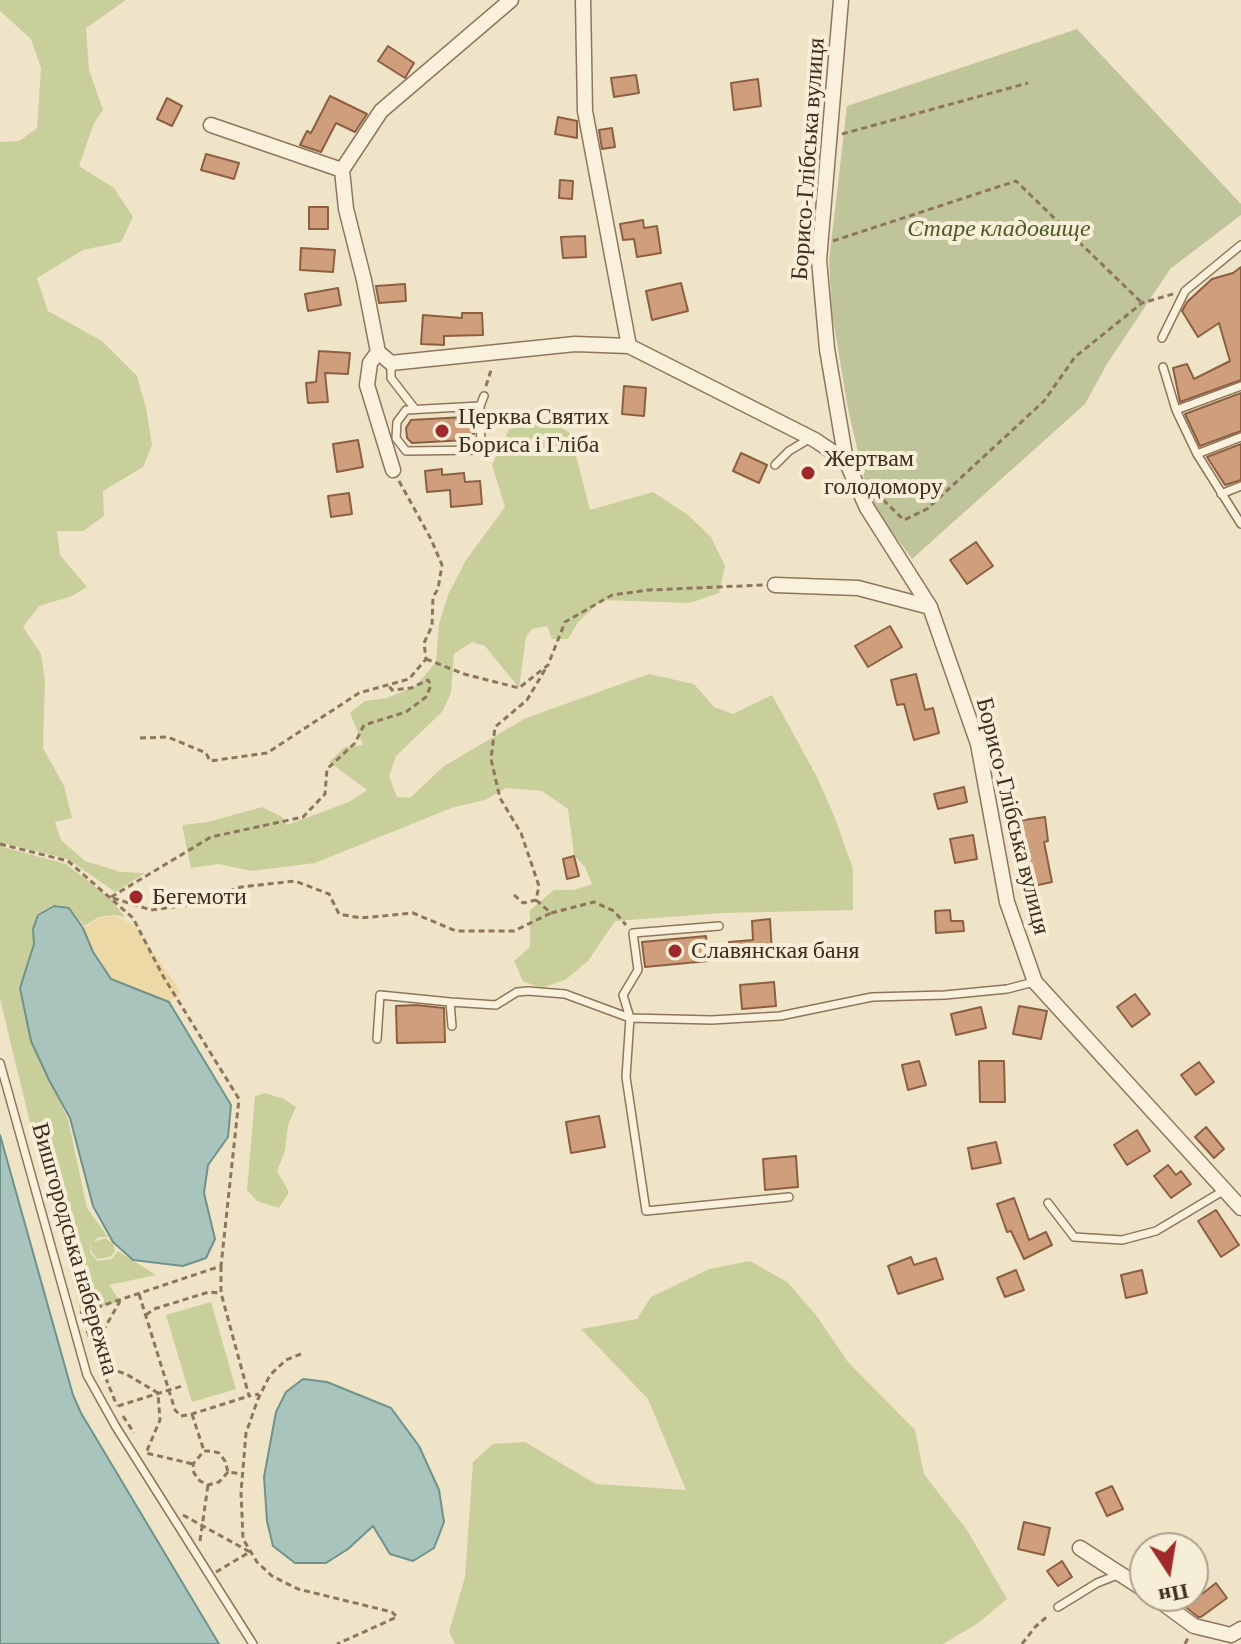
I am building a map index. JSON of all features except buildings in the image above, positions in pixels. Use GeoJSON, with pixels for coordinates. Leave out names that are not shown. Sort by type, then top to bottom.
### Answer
{"type":"FeatureCollection","features":[{"type":"Feature","properties":{"kind":"street"},"geometry":{"type":"LineString","coordinates":[[511,0],[381,111],[342,170],[346,209],[378,352],[391,363],[575,344],[629,346],[714,386],[811,438],[846,461]]}},
{"type":"Feature","properties":{"kind":"street"},"geometry":{"type":"LineString","coordinates":[[583,0],[585,111],[629,346]]}},
{"type":"Feature","properties":{"kind":"street","name":"Борисо-Глібська вулиця"},"geometry":{"type":"LineString","coordinates":[[841,0],[821,245],[822,309],[846,461],[867,508],[930,607],[978,744],[1007,902],[1035,982],[1241,1208]]}},
{"type":"Feature","properties":{"kind":"street"},"geometry":{"type":"LineString","coordinates":[[211,125],[342,170]]}},
{"type":"Feature","properties":{"kind":"street"},"geometry":{"type":"LineString","coordinates":[[378,352],[370,363],[367,385],[393,470]]}},
{"type":"Feature","properties":{"kind":"street"},"geometry":{"type":"LineString","coordinates":[[775,585],[858,588],[930,607]]}},
{"type":"Feature","properties":{"kind":"street"},"geometry":{"type":"LineString","coordinates":[[1080,1548],[1129,1580]]}},
{"type":"Feature","properties":{"kind":"street"},"geometry":{"type":"LineString","coordinates":[[1175,1612],[1194,1626],[1234,1636]]}},
{"type":"Feature","properties":{"kind":"lane"},"geometry":{"type":"LineString","coordinates":[[1162,338],[1185,291],[1241,245]]}},
{"type":"Feature","properties":{"kind":"lane"},"geometry":{"type":"LineString","coordinates":[[391,363],[391,378],[415,409]]}},
{"type":"Feature","properties":{"kind":"lane"},"geometry":{"type":"LineString","coordinates":[[1163,367],[1176,410],[1197,454],[1241,524]]}},
{"type":"Feature","properties":{"kind":"lane"},"geometry":{"type":"LineString","coordinates":[[1176,410],[1241,386]]}},
{"type":"Feature","properties":{"kind":"lane"},"geometry":{"type":"LineString","coordinates":[[480,406],[406,410],[397,422],[396,438],[406,451],[481,450],[480,406],[484,396]]}},
{"type":"Feature","properties":{"kind":"lane"},"geometry":{"type":"LineString","coordinates":[[1197,454],[1241,437]]}},
{"type":"Feature","properties":{"kind":"lane"},"geometry":{"type":"LineString","coordinates":[[775,465],[789,451],[811,438]]}},
{"type":"Feature","properties":{"kind":"lane"},"geometry":{"type":"LineString","coordinates":[[1221,494],[1241,486]]}},
{"type":"Feature","properties":{"kind":"lane"},"geometry":{"type":"LineString","coordinates":[[719,926],[633,933],[638,970],[623,995],[630,1018],[626,1077],[646,1211],[789,1197]]}},
{"type":"Feature","properties":{"kind":"lane"},"geometry":{"type":"LineString","coordinates":[[377,1039],[380,995],[496,1005],[517,992],[565,994],[630,1018],[712,1020],[780,1016],[872,997],[945,995],[1007,989],[1035,982]]}},
{"type":"Feature","properties":{"kind":"lane"},"geometry":{"type":"LineString","coordinates":[[450,1002],[452,1026]]}},
{"type":"Feature","properties":{"kind":"lane","name":"Вишгородська набережна"},"geometry":{"type":"LineString","coordinates":[[0,1063],[87,1375],[116,1427],[253,1644]]}},
{"type":"Feature","properties":{"kind":"lane"},"geometry":{"type":"LineString","coordinates":[[1048,1203],[1074,1237],[1122,1240],[1156,1231],[1223,1191]]}},
{"type":"Feature","properties":{"kind":"lane"},"geometry":{"type":"LineString","coordinates":[[1058,1607],[1097,1583],[1120,1574]]}},
{"type":"Feature","properties":{"kind":"path"},"geometry":{"type":"LineString","coordinates":[[830,138],[1028,83]]}},
{"type":"Feature","properties":{"kind":"path"},"geometry":{"type":"LineString","coordinates":[[821,245],[1016,181],[1142,303]]}},
{"type":"Feature","properties":{"kind":"path"},"geometry":{"type":"LineString","coordinates":[[857,487],[875,492],[904,520],[927,509],[1044,401],[1075,357],[1142,303],[1185,291]]}},
{"type":"Feature","properties":{"kind":"path"},"geometry":{"type":"LineString","coordinates":[[140,738],[168,737],[206,753],[210,761],[267,753],[359,693],[409,679],[426,659],[424,643],[432,626],[433,597],[438,589],[442,565],[393,470]]}},
{"type":"Feature","properties":{"kind":"path"},"geometry":{"type":"LineString","coordinates":[[536,900],[539,886],[535,872],[521,833],[500,798],[491,759],[495,727],[527,700],[548,665],[565,622],[612,595],[733,585],[775,585]]}},
{"type":"Feature","properties":{"kind":"path"},"geometry":{"type":"LineString","coordinates":[[426,659],[464,674],[519,688],[548,665]]}},
{"type":"Feature","properties":{"kind":"path"},"geometry":{"type":"LineString","coordinates":[[111,897],[211,837],[303,817],[325,794],[327,769],[355,743],[364,725],[406,712],[426,697],[431,685],[428,680],[411,688],[392,690],[389,686]]}},
{"type":"Feature","properties":{"kind":"path"},"geometry":{"type":"LineString","coordinates":[[0,844],[68,861],[133,918],[163,976],[239,1099],[221,1266],[221,1293],[249,1396]]}},
{"type":"Feature","properties":{"kind":"path"},"geometry":{"type":"LineString","coordinates":[[111,897],[151,910],[188,905],[241,887],[295,881],[329,894],[339,914],[361,918],[413,913],[456,931],[514,931],[551,913],[594,902],[614,911],[633,933]]}},
{"type":"Feature","properties":{"kind":"path"},"geometry":{"type":"LineString","coordinates":[[514,895],[523,903],[536,900]]}},
{"type":"Feature","properties":{"kind":"path"},"geometry":{"type":"LineString","coordinates":[[536,900],[551,913]]}},
{"type":"Feature","properties":{"kind":"path"},"geometry":{"type":"LineString","coordinates":[[72,1321],[81,1313],[221,1266]]}},
{"type":"Feature","properties":{"kind":"path"},"geometry":{"type":"LineString","coordinates":[[146,1315],[154,1309],[209,1292],[221,1293]]}},
{"type":"Feature","properties":{"kind":"path"},"geometry":{"type":"LineString","coordinates":[[139,1294],[175,1410],[181,1416],[261,1394]]}},
{"type":"Feature","properties":{"kind":"path"},"geometry":{"type":"LineString","coordinates":[[93,1349],[120,1301]]}},
{"type":"Feature","properties":{"kind":"path"},"geometry":{"type":"LineString","coordinates":[[81,1313],[99,1365],[118,1406],[154,1466]]}},
{"type":"Feature","properties":{"kind":"path"},"geometry":{"type":"LineString","coordinates":[[301,1354],[286,1360],[270,1375],[246,1433],[242,1474],[243,1539],[250,1552],[272,1576],[298,1589],[392,1612],[397,1617],[337,1644]]}},
{"type":"Feature","properties":{"kind":"path"},"geometry":{"type":"LineString","coordinates":[[99,1365],[126,1374],[158,1393]]}},
{"type":"Feature","properties":{"kind":"path"},"geometry":{"type":"LineString","coordinates":[[118,1406],[182,1386]]}},
{"type":"Feature","properties":{"kind":"path"},"geometry":{"type":"LineString","coordinates":[[146,1453],[160,1420],[158,1393]]}},
{"type":"Feature","properties":{"kind":"path"},"geometry":{"type":"LineString","coordinates":[[192,1414],[204,1451]]}},
{"type":"Feature","properties":{"kind":"path"},"geometry":{"type":"LineString","coordinates":[[204,1451],[193,1464],[194,1473],[200,1481],[208,1485],[219,1482],[228,1472]]}},
{"type":"Feature","properties":{"kind":"path"},"geometry":{"type":"LineString","coordinates":[[204,1451],[219,1453],[228,1472]]}},
{"type":"Feature","properties":{"kind":"path"},"geometry":{"type":"LineString","coordinates":[[146,1453],[193,1464]]}},
{"type":"Feature","properties":{"kind":"path"},"geometry":{"type":"LineString","coordinates":[[228,1472],[242,1474]]}},
{"type":"Feature","properties":{"kind":"path"},"geometry":{"type":"LineString","coordinates":[[200,1541],[208,1485]]}},
{"type":"Feature","properties":{"kind":"path"},"geometry":{"type":"LineString","coordinates":[[183,1515],[250,1552]]}},
{"type":"Feature","properties":{"kind":"path"},"geometry":{"type":"LineString","coordinates":[[210,1576],[250,1552]]}},
{"type":"Feature","properties":{"kind":"path"},"geometry":{"type":"LineString","coordinates":[[1022,1644],[1035,1627],[1058,1607]]}},
{"type":"Feature","properties":{"kind":"green space"},"geometry":{"type":"Polygon","coordinates":[[[0,0],[126,0],[86,28],[89,70],[103,110],[94,123],[79,166],[114,188],[133,217],[121,242],[83,250],[37,278],[48,311],[102,341],[137,376],[152,445],[143,467],[103,491],[104,516],[83,531],[57,531],[60,555],[87,587],[72,596],[39,606],[23,627],[41,654],[45,680],[43,748],[64,786],[72,818],[55,822],[61,840],[85,861],[121,872],[145,873],[115,892],[68,859],[2,843],[3,847],[66,864],[110,898],[125,917],[99,917],[84,926],[69,907],[53,905],[37,914],[33,928],[34,944],[19,987],[31,1042],[68,1119],[87,1208],[108,1237],[99,1237],[93,1242],[106,1238],[114,1245],[115,1252],[110,1257],[97,1259],[91,1251],[91,1243],[90,1252],[97,1261],[112,1259],[118,1251],[156,1275],[109,1285],[120,1301],[81,1313],[39,1160],[0,999],[0,142],[19,141],[37,128],[41,68],[31,39],[0,11],[0,0]]]}},
{"type":"Feature","properties":{"kind":"green space","name":"Старе кладовище"},"geometry":{"type":"Polygon","coordinates":[[[1077,29],[1241,204],[1241,215],[1170,269],[1107,364],[1085,404],[912,559],[869,500],[848,409],[832,313],[829,261],[847,106],[1077,29]]]}},
{"type":"Feature","properties":{"kind":"green space"},"geometry":{"type":"Polygon","coordinates":[[[545,418],[570,433],[590,510],[653,492],[688,515],[711,537],[725,566],[719,593],[690,603],[602,600],[578,622],[568,639],[552,639],[547,626],[532,629],[526,637],[519,688],[485,646],[472,642],[454,654],[451,693],[442,712],[396,756],[389,776],[397,797],[410,798],[444,766],[526,718],[649,674],[694,684],[714,707],[733,714],[772,695],[817,777],[835,818],[853,869],[853,910],[723,913],[615,921],[588,961],[565,980],[541,988],[523,981],[514,961],[530,947],[530,910],[554,890],[574,890],[592,884],[585,867],[574,855],[568,809],[542,791],[506,788],[485,800],[454,807],[315,863],[251,871],[219,864],[191,868],[182,825],[208,822],[262,807],[282,817],[287,825],[349,802],[367,790],[329,762],[345,747],[363,745],[350,713],[365,701],[387,698],[416,686],[436,662],[439,624],[448,595],[466,560],[505,507],[492,465],[509,429],[545,418]]]}},
{"type":"Feature","properties":{"kind":"green space"},"geometry":{"type":"Polygon","coordinates":[[[265,1093],[296,1107],[288,1125],[285,1151],[277,1171],[289,1192],[279,1208],[257,1201],[247,1190],[255,1096],[265,1093]]]}},
{"type":"Feature","properties":{"kind":"green space"},"geometry":{"type":"Polygon","coordinates":[[[750,1261],[787,1282],[816,1315],[848,1362],[915,1430],[924,1474],[967,1530],[1007,1599],[977,1624],[943,1644],[455,1644],[449,1632],[465,1577],[473,1462],[493,1444],[525,1442],[596,1484],[686,1490],[648,1399],[581,1329],[637,1319],[651,1297],[709,1269],[750,1261]]]}},
{"type":"Feature","properties":{"kind":"green space"},"geometry":{"type":"Polygon","coordinates":[[[211,1302],[236,1389],[192,1402],[166,1315],[211,1302]]]}},
{"type":"Feature","properties":{"kind":"sand"},"geometry":{"type":"Polygon","coordinates":[[[113,916],[133,924],[178,987],[179,995],[169,1002],[111,979],[93,952],[83,928],[100,918],[113,916]]]}},
{"type":"Feature","properties":{"kind":"water"},"geometry":{"type":"Polygon","coordinates":[[[54,906],[69,908],[111,979],[169,1002],[231,1105],[228,1137],[208,1165],[204,1193],[215,1239],[206,1258],[183,1266],[133,1260],[113,1242],[93,1206],[70,1118],[31,1041],[20,988],[34,944],[33,929],[38,915],[54,906]]]}},
{"type":"Feature","properties":{"kind":"water"},"geometry":{"type":"Polygon","coordinates":[[[0,1135],[73,1395],[219,1644],[0,1644],[0,1135]]]}},
{"type":"Feature","properties":{"kind":"water"},"geometry":{"type":"Polygon","coordinates":[[[303,1379],[327,1382],[391,1408],[419,1446],[439,1490],[444,1522],[434,1548],[413,1561],[390,1554],[373,1526],[348,1549],[326,1563],[295,1563],[273,1546],[267,1521],[264,1477],[276,1412],[286,1392],[303,1379]]]}},
{"type":"Feature","properties":{"kind":"place","name":"Церква Святих Бориса і Гліба"},"geometry":{"type":"Point","coordinates":[442,431]}},
{"type":"Feature","properties":{"kind":"place","name":"Жертвам голодомору"},"geometry":{"type":"Point","coordinates":[808,473]}},
{"type":"Feature","properties":{"kind":"place","name":"Бегемоти"},"geometry":{"type":"Point","coordinates":[136,897]}},
{"type":"Feature","properties":{"kind":"place","name":"Славянская баня"},"geometry":{"type":"Point","coordinates":[675,951]}}]}
